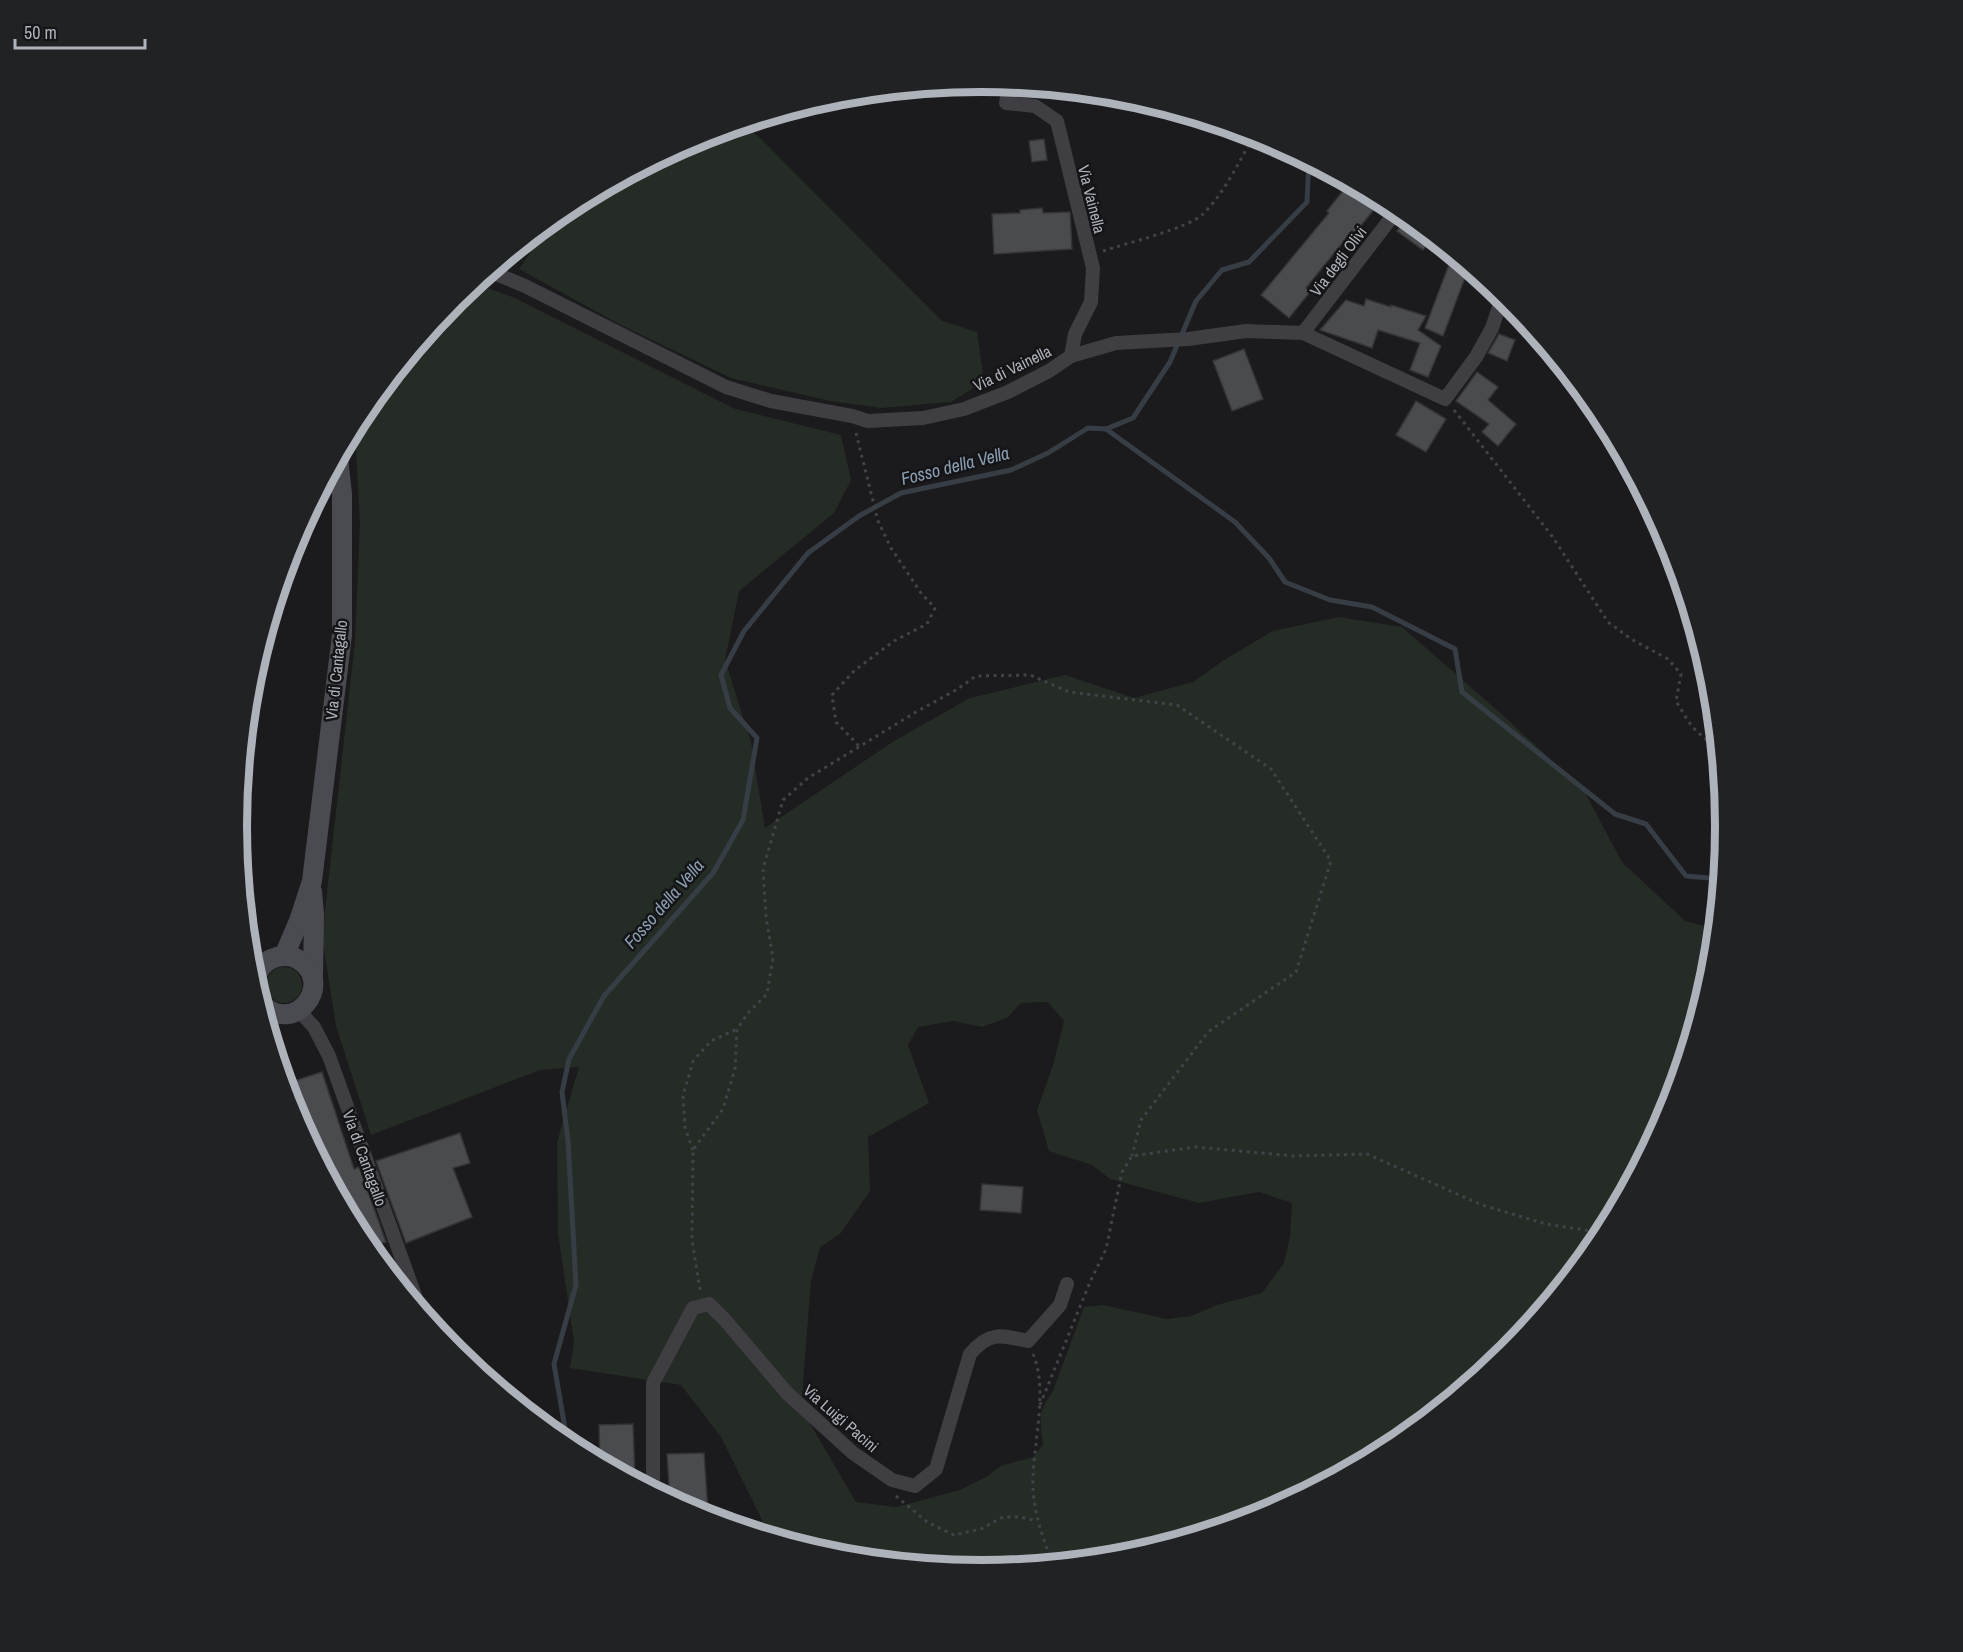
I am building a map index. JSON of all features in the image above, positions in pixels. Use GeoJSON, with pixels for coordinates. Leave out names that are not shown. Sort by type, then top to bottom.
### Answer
{"type":"FeatureCollection","features":[{"type":"Feature","properties":{"kind":"street","name":"Via Vainella"},"geometry":{"type":"LineString","coordinates":[[1008,93],[1006,103],[1035,106],[1057,121],[1090,255],[1093,268],[1091,303],[1075,334],[1071,356]]}},
{"type":"Feature","properties":{"kind":"street","name":"Via degli Olivi"},"geometry":{"type":"LineString","coordinates":[[1303,333],[1392,217]]}},
{"type":"Feature","properties":{"kind":"street","name":"Via di Vainella"},"geometry":{"type":"LineString","coordinates":[[497,274],[525,286],[726,387],[771,401],[852,416],[868,422],[923,418],[964,409],[1008,392],[1049,371],[1071,356],[1116,344],[1188,339],[1246,331],[1303,333],[1445,399]]}},
{"type":"Feature","properties":{"kind":"street"},"geometry":{"type":"LineString","coordinates":[[1445,399],[1476,357],[1492,328],[1499,306]]}},
{"type":"Feature","properties":{"kind":"street","name":"Via di Cantagallo"},"geometry":{"type":"LineString","coordinates":[[312,881],[342,635],[342,494],[339,470]]}},
{"type":"Feature","properties":{"kind":"street"},"geometry":{"type":"LineString","coordinates":[[284,956],[299,921],[312,881]]}},
{"type":"Feature","properties":{"kind":"street"},"geometry":{"type":"LineString","coordinates":[[271,1011],[283,1015],[299,1011],[311,997],[314,988],[312,881]]}},
{"type":"Feature","properties":{"kind":"street"},"geometry":{"type":"LineString","coordinates":[[261,967],[267,961],[284,956],[294,957],[309,969],[313,978]]}},
{"type":"Feature","properties":{"kind":"street","name":"Via di Cantagallo"},"geometry":{"type":"LineString","coordinates":[[299,1011],[314,1027],[328,1056],[413,1291]]}},
{"type":"Feature","properties":{"kind":"street"},"geometry":{"type":"LineString","coordinates":[[1028,1341],[1060,1305],[1067,1284]]}},
{"type":"Feature","properties":{"kind":"street"},"geometry":{"type":"LineString","coordinates":[[653,1483],[653,1383],[693,1308],[709,1304]]}},
{"type":"Feature","properties":{"kind":"street","name":"Via Luigi Pacini"},"geometry":{"type":"LineString","coordinates":[[709,1304],[787,1393],[853,1454],[892,1480],[915,1486],[936,1469],[970,1354],[990,1336],[1028,1341]]}},
{"type":"Feature","properties":{"kind":"path"},"geometry":{"type":"LineString","coordinates":[[1090,255],[1187,223],[1201,215],[1227,184],[1250,142]]}},
{"type":"Feature","properties":{"kind":"path"},"geometry":{"type":"LineString","coordinates":[[1445,399],[1552,536],[1608,622],[1631,639],[1668,659],[1681,674],[1677,701],[1691,725],[1711,744]]}},
{"type":"Feature","properties":{"kind":"path"},"geometry":{"type":"LineString","coordinates":[[852,416],[877,519],[897,557],[934,608],[927,624],[894,641],[855,670],[832,695],[836,722],[860,747]]}},
{"type":"Feature","properties":{"kind":"path"},"geometry":{"type":"LineString","coordinates":[[709,1304],[700,1291],[692,1240],[693,1150],[685,1128],[683,1096],[693,1061],[711,1041],[737,1029],[749,1012],[767,994],[773,958],[766,917],[763,868],[783,800],[808,778],[976,676],[1030,675],[1069,692],[1178,705],[1271,769],[1330,861],[1296,972],[1208,1032],[1141,1120],[1132,1155],[1122,1172],[1106,1249],[1090,1282],[1040,1405]]}},
{"type":"Feature","properties":{"kind":"path"},"geometry":{"type":"LineString","coordinates":[[693,1150],[723,1109],[735,1069],[737,1029]]}},
{"type":"Feature","properties":{"kind":"path"},"geometry":{"type":"LineString","coordinates":[[1132,1155],[1195,1147],[1294,1156],[1367,1154],[1482,1206],[1546,1224],[1594,1231]]}},
{"type":"Feature","properties":{"kind":"path"},"geometry":{"type":"LineString","coordinates":[[1028,1341],[1038,1363],[1040,1405],[1033,1480],[1037,1521],[1050,1557]]}},
{"type":"Feature","properties":{"kind":"path"},"geometry":{"type":"LineString","coordinates":[[892,1480],[897,1498],[927,1522],[954,1535],[981,1529],[1003,1517],[1020,1517],[1037,1521]]}},
{"type":"Feature","properties":{"kind":"shaded area"},"geometry":{"type":"Polygon","coordinates":[[[748,129],[759,137],[942,321],[977,332],[984,381],[951,402],[881,408],[830,401],[731,378],[619,324],[519,269],[540,239],[573,215],[657,167],[700,147],[748,129]]]}},
{"type":"Feature","properties":{"kind":"shaded area"},"geometry":{"type":"Polygon","coordinates":[[[484,287],[515,298],[735,409],[841,435],[851,480],[834,513],[739,591],[725,660],[751,742],[765,828],[894,741],[970,698],[1065,675],[1134,698],[1193,682],[1224,660],[1273,631],[1339,617],[1402,627],[1583,789],[1622,862],[1685,921],[1709,927],[1691,1016],[1677,1062],[1660,1107],[1618,1193],[1564,1273],[1534,1310],[1466,1378],[1390,1437],[1349,1462],[1263,1505],[1218,1522],[1125,1546],[1030,1559],[933,1559],[886,1554],[838,1546],[761,1526],[763,1522],[721,1437],[681,1385],[570,1368],[574,1342],[558,1233],[557,1142],[579,1067],[540,1070],[371,1135],[336,1026],[322,937],[355,642],[360,523],[355,443],[399,379],[429,342],[484,287]],[[1048,1002],[1021,1003],[1007,1018],[982,1027],[953,1021],[918,1027],[908,1045],[929,1103],[868,1137],[870,1191],[840,1234],[820,1247],[811,1281],[801,1408],[856,1502],[896,1507],[960,1490],[986,1477],[1001,1466],[1033,1457],[1043,1445],[1041,1423],[1044,1406],[1052,1393],[1084,1307],[1103,1305],[1167,1319],[1191,1316],[1217,1305],[1262,1293],[1284,1263],[1290,1237],[1292,1203],[1259,1192],[1199,1203],[1110,1179],[1092,1165],[1049,1151],[1037,1110],[1053,1065],[1064,1021],[1048,1002]]]}},
{"type":"Feature","properties":{"kind":"shaded area"},"geometry":{"type":"Polygon","coordinates":[[[284,967],[297,972],[302,985],[297,998],[284,1003],[271,998],[266,985],[271,972],[284,967]]]}},
{"type":"Feature","properties":{"kind":"building"},"geometry":{"type":"Polygon","coordinates":[[[1044,139],[1047,160],[1032,162],[1029,141],[1044,139]]]}},
{"type":"Feature","properties":{"kind":"building"},"geometry":{"type":"Polygon","coordinates":[[[1345,188],[1376,207],[1355,233],[1352,231],[1306,288],[1310,292],[1289,318],[1261,295],[1329,213],[1327,211],[1345,188]]]}},
{"type":"Feature","properties":{"kind":"building"},"geometry":{"type":"Polygon","coordinates":[[[1042,208],[1043,213],[1070,212],[1072,249],[994,254],[992,214],[1020,213],[1020,210],[1042,208]]]}},
{"type":"Feature","properties":{"kind":"building"},"geometry":{"type":"Polygon","coordinates":[[[1403,224],[1429,243],[1423,250],[1397,231],[1403,224]]]}},
{"type":"Feature","properties":{"kind":"building"},"geometry":{"type":"Polygon","coordinates":[[[1450,261],[1466,274],[1443,336],[1425,328],[1450,261]]]}},
{"type":"Feature","properties":{"kind":"building"},"geometry":{"type":"Polygon","coordinates":[[[1366,299],[1426,316],[1418,330],[1441,346],[1428,377],[1410,370],[1420,343],[1378,330],[1372,348],[1320,330],[1346,300],[1364,306],[1366,299]]]}},
{"type":"Feature","properties":{"kind":"building"},"geometry":{"type":"Polygon","coordinates":[[[1499,334],[1515,340],[1507,361],[1488,353],[1499,334]]]}},
{"type":"Feature","properties":{"kind":"building"},"geometry":{"type":"Polygon","coordinates":[[[1244,349],[1263,399],[1232,411],[1213,361],[1244,349]]]}},
{"type":"Feature","properties":{"kind":"building"},"geometry":{"type":"Polygon","coordinates":[[[1477,372],[1498,387],[1488,400],[1516,424],[1498,446],[1482,432],[1489,424],[1456,401],[1477,372]]]}},
{"type":"Feature","properties":{"kind":"building"},"geometry":{"type":"Polygon","coordinates":[[[1416,401],[1446,419],[1426,452],[1396,435],[1416,401]]]}},
{"type":"Feature","properties":{"kind":"building"},"geometry":{"type":"Polygon","coordinates":[[[322,1072],[354,1169],[359,1167],[386,1242],[378,1244],[345,1193],[323,1151],[293,1081],[322,1072]]]}},
{"type":"Feature","properties":{"kind":"building"},"geometry":{"type":"Polygon","coordinates":[[[460,1133],[470,1163],[453,1168],[472,1217],[406,1243],[376,1161],[460,1133]]]}},
{"type":"Feature","properties":{"kind":"building"},"geometry":{"type":"Polygon","coordinates":[[[982,1184],[1023,1187],[1021,1213],[980,1210],[982,1184]]]}},
{"type":"Feature","properties":{"kind":"building"},"geometry":{"type":"Polygon","coordinates":[[[633,1424],[635,1473],[600,1453],[599,1425],[633,1424]]]}},
{"type":"Feature","properties":{"kind":"building"},"geometry":{"type":"Polygon","coordinates":[[[704,1453],[708,1508],[669,1491],[667,1454],[704,1453]]]}},
{"type":"Feature","properties":{"kind":"waterway","name":"Fosso della Vella"},"geometry":{"type":"LineString","coordinates":[[566,1432],[554,1364],[576,1285],[568,1141],[562,1092],[569,1059],[604,996],[713,873],[743,820],[757,738],[730,708],[721,675],[744,631],[808,553],[859,516],[901,493],[1011,470],[1048,453],[1088,428],[1106,429],[1133,418],[1170,362],[1196,301],[1222,270],[1249,262],[1307,202],[1309,168]]}},
{"type":"Feature","properties":{"kind":"waterway"},"geometry":{"type":"LineString","coordinates":[[1106,429],[1235,522],[1269,558],[1285,582],[1330,600],[1372,607],[1455,649],[1462,692],[1615,814],[1646,824],[1686,876],[1714,878]]}}]}
